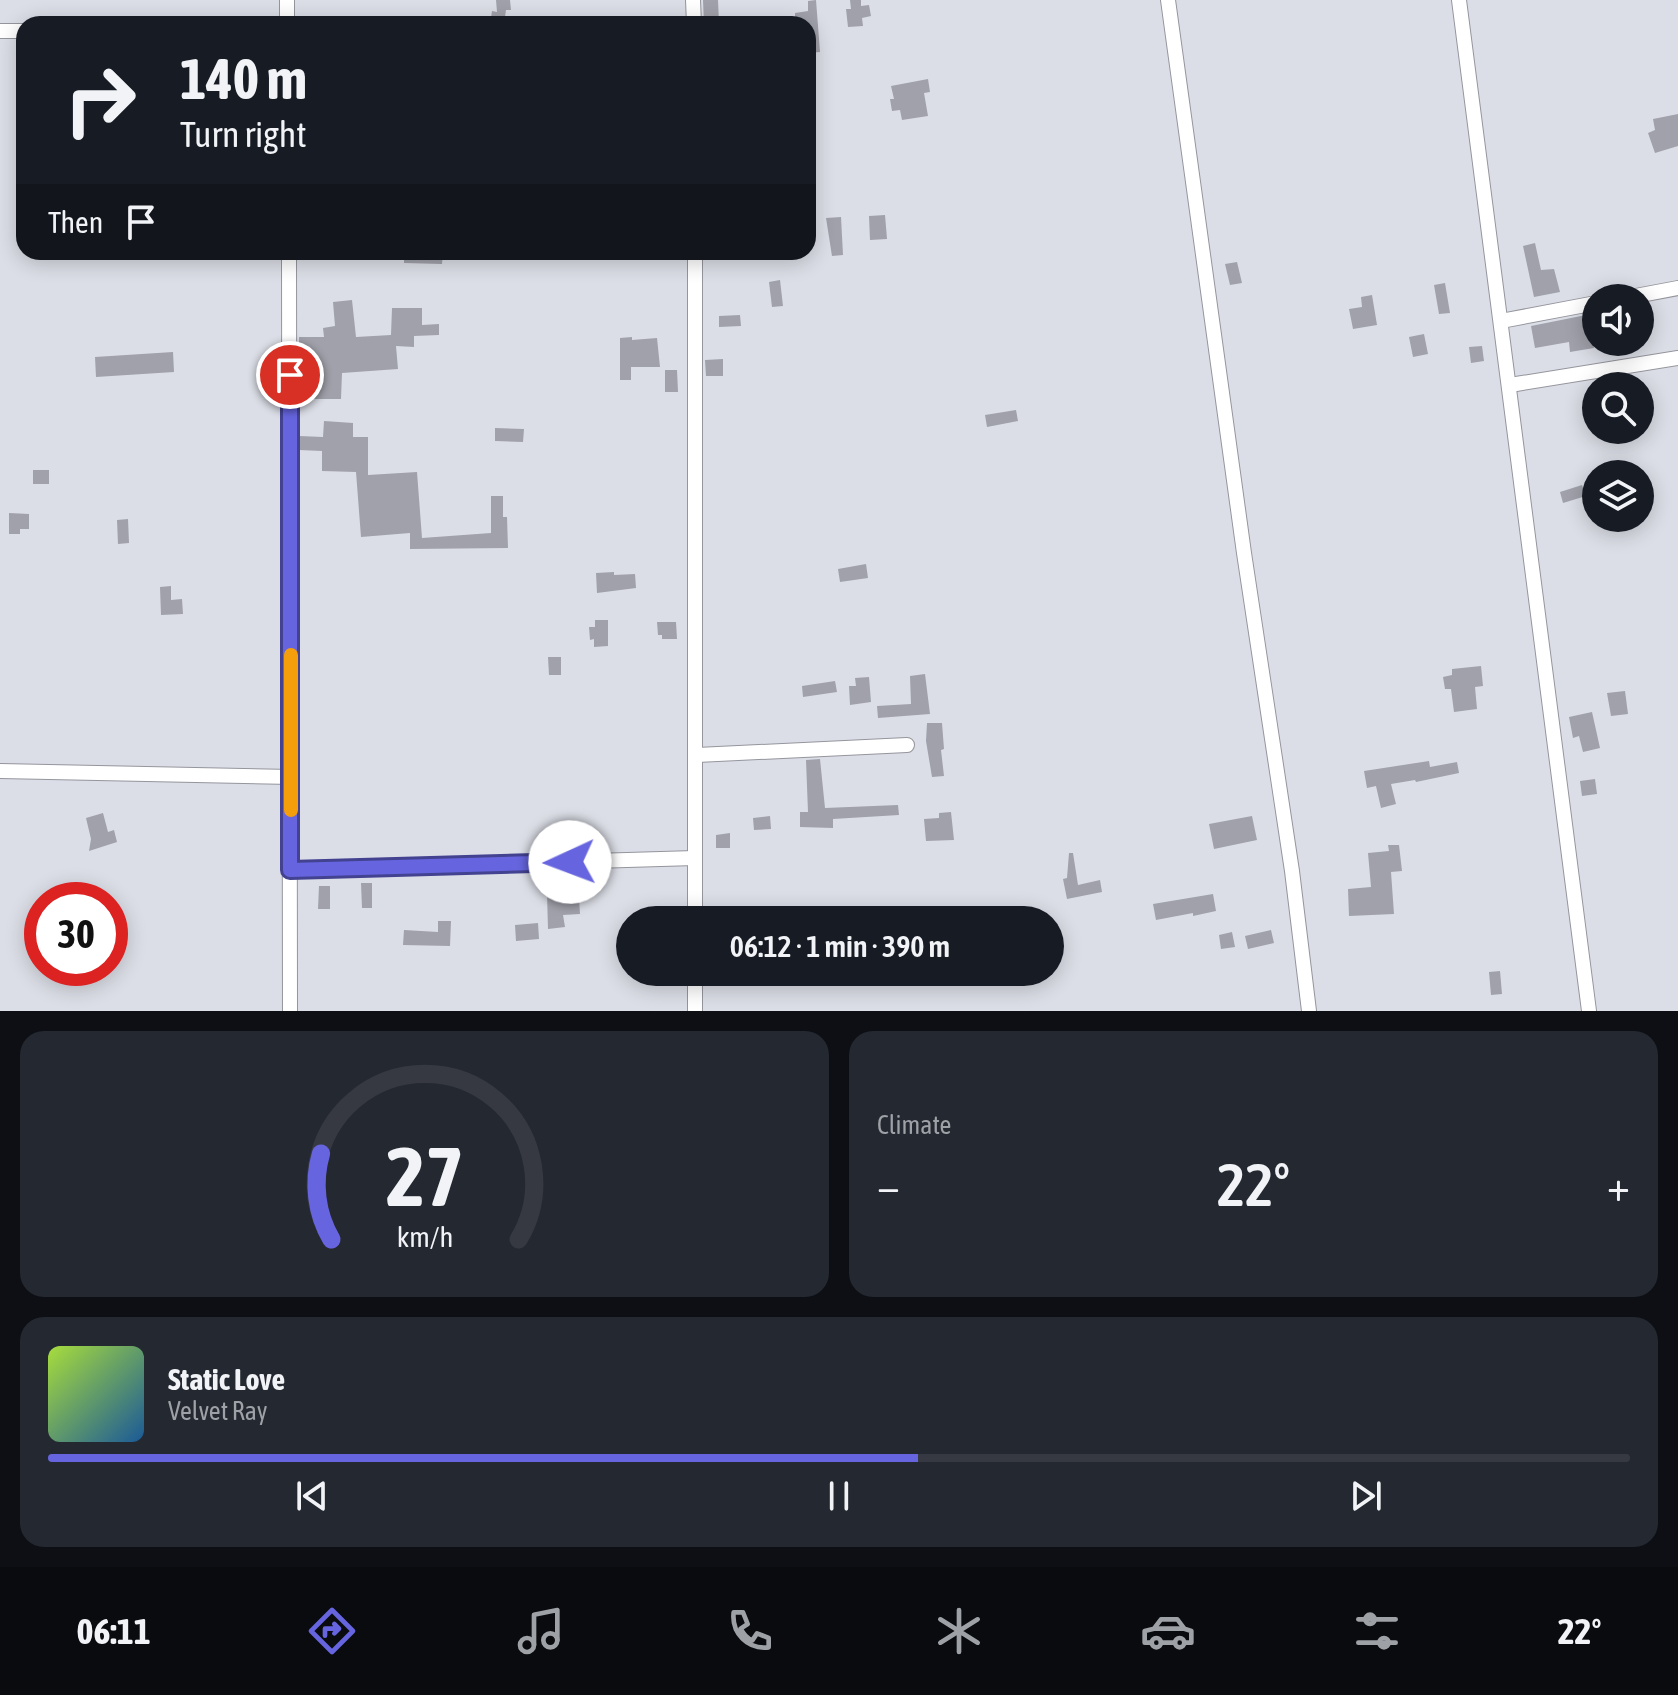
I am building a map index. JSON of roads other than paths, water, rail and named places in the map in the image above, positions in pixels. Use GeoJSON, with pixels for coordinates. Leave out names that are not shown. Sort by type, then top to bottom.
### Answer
{"type":"FeatureCollection","features":[{"type":"Feature","properties":{"kind":"street"},"geometry":{"type":"LineString","coordinates":[[1168,0],[1244,553],[1292,871],[1309,1011]]}},
{"type":"Feature","properties":{"kind":"street"},"geometry":{"type":"LineString","coordinates":[[1459,0],[1589,1011]]}},
{"type":"Feature","properties":{"kind":"street"},"geometry":{"type":"LineString","coordinates":[[289,260],[290,1011]]}},
{"type":"Feature","properties":{"kind":"street"},"geometry":{"type":"LineString","coordinates":[[695,260],[695,906]]}},
{"type":"Feature","properties":{"kind":"street"},"geometry":{"type":"LineString","coordinates":[[1654,293],[1678,288]]}},
{"type":"Feature","properties":{"kind":"street"},"geometry":{"type":"LineString","coordinates":[[1501,321],[1582,306]]}},
{"type":"Feature","properties":{"kind":"street"},"geometry":{"type":"LineString","coordinates":[[1510,385],[1678,358]]}},
{"type":"Feature","properties":{"kind":"street"},"geometry":{"type":"LineString","coordinates":[[697,755],[907,745]]}},
{"type":"Feature","properties":{"kind":"street"},"geometry":{"type":"LineString","coordinates":[[0,771],[292,777]]}},
{"type":"Feature","properties":{"kind":"street"},"geometry":{"type":"LineString","coordinates":[[290,870],[695,858]]}},
{"type":"Feature","properties":{"kind":"street"},"geometry":{"type":"LineString","coordinates":[[695,986],[695,1011]]}}]}
